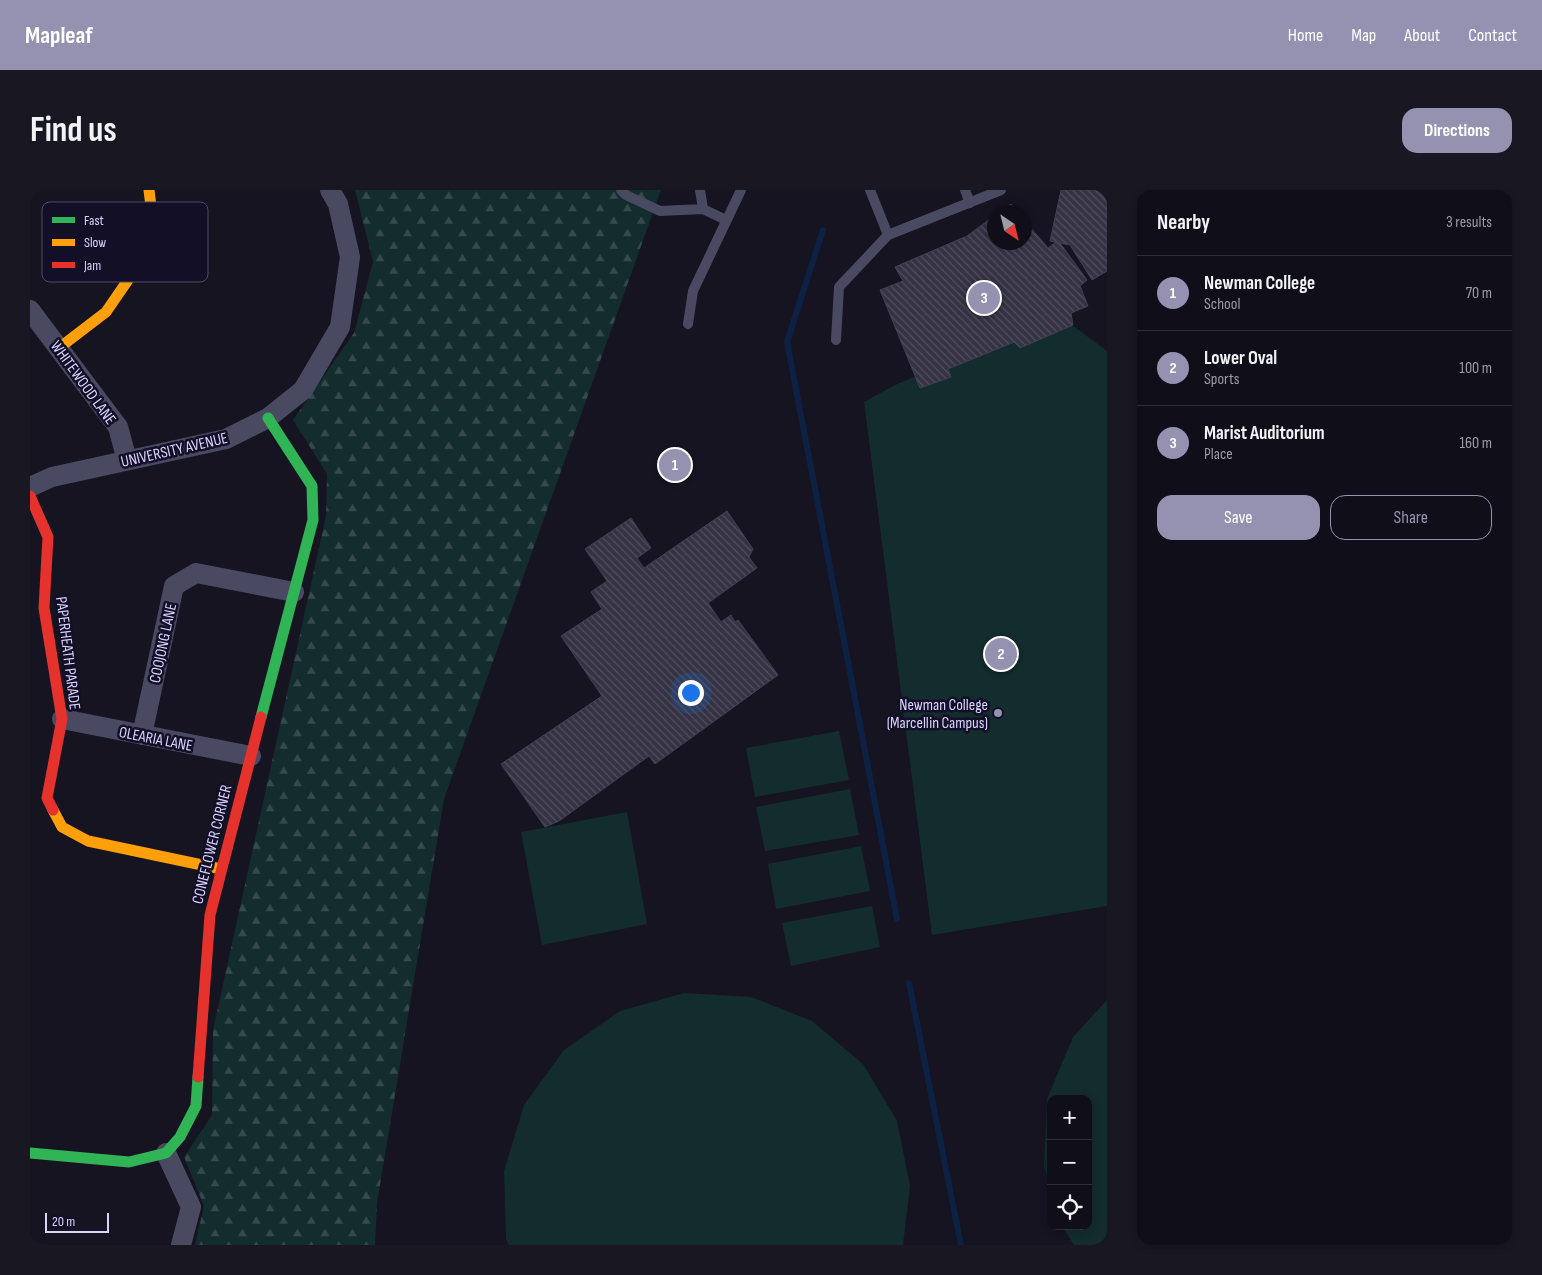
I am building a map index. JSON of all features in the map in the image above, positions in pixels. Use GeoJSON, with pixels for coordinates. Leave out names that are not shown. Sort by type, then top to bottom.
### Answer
{"type":"FeatureCollection","features":[{"type":"Feature","properties":{"kind":"street","name":"UNIVERSITY AVENUE"},"geometry":{"type":"LineString","coordinates":[[30,487],[52,477],[226,439],[268,418],[303,390],[340,327],[350,257],[338,204],[330,190]]}},
{"type":"Feature","properties":{"kind":"street"},"geometry":{"type":"LineString","coordinates":[[59,348],[106,312],[127,282]]}},
{"type":"Feature","properties":{"kind":"street","name":"WHITEWOOD LANE"},"geometry":{"type":"LineString","coordinates":[[30,310],[118,427],[127,460]]}},
{"type":"Feature","properties":{"kind":"street","name":"CONEFLOWER CORNER"},"geometry":{"type":"LineString","coordinates":[[166,1153],[180,1137],[196,1106],[210,915],[313,520],[312,486],[268,418]]}},
{"type":"Feature","properties":{"kind":"street","name":"PAPERHEATH PARADE"},"geometry":{"type":"LineString","coordinates":[[30,496],[48,536],[44,608],[62,719],[47,798],[62,827],[88,841],[221,869]]}},
{"type":"Feature","properties":{"kind":"street","name":"COOJONG LANE"},"geometry":{"type":"LineString","coordinates":[[142,735],[174,586],[196,573],[294,592]]}},
{"type":"Feature","properties":{"kind":"street","name":"OLEARIA LANE"},"geometry":{"type":"LineString","coordinates":[[62,719],[250,756]]}},
{"type":"Feature","properties":{"kind":"street"},"geometry":{"type":"LineString","coordinates":[[30,1153],[129,1162],[166,1153],[192,1207],[181,1245]]}},
{"type":"Feature","properties":{"kind":"lane"},"geometry":{"type":"LineString","coordinates":[[621,190],[626,195],[660,211],[703,209],[726,220]]}},
{"type":"Feature","properties":{"kind":"lane"},"geometry":{"type":"LineString","coordinates":[[700,190],[703,209]]}},
{"type":"Feature","properties":{"kind":"lane"},"geometry":{"type":"LineString","coordinates":[[688,324],[693,291],[741,190]]}},
{"type":"Feature","properties":{"kind":"lane"},"geometry":{"type":"LineString","coordinates":[[870,190],[888,236]]}},
{"type":"Feature","properties":{"kind":"lane"},"geometry":{"type":"LineString","coordinates":[[965,190],[970,203]]}},
{"type":"Feature","properties":{"kind":"lane"},"geometry":{"type":"LineString","coordinates":[[836,340],[839,287],[888,236],[1001,190]]}},
{"type":"Feature","properties":{"kind":"green space"},"geometry":{"type":"Polygon","coordinates":[[[355,190],[661,190],[444,799],[377,1203],[375,1245],[195,1245],[204,1206],[184,1157],[212,1115],[213,1030],[326,516],[327,474],[293,420],[354,333],[373,262],[355,190]]]}},
{"type":"Feature","properties":{"kind":"green space"},"geometry":{"type":"Polygon","coordinates":[[[1060,316],[1107,351],[1107,906],[932,935],[864,402],[895,385],[1060,316]]]}},
{"type":"Feature","properties":{"kind":"green space"},"geometry":{"type":"Polygon","coordinates":[[[839,731],[849,780],[755,797],[746,748],[839,731]]]}},
{"type":"Feature","properties":{"kind":"green space"},"geometry":{"type":"Polygon","coordinates":[[[850,789],[859,835],[765,851],[756,807],[850,789]]]}},
{"type":"Feature","properties":{"kind":"green space"},"geometry":{"type":"Polygon","coordinates":[[[627,812],[647,924],[542,945],[521,832],[627,812]]]}},
{"type":"Feature","properties":{"kind":"green space"},"geometry":{"type":"Polygon","coordinates":[[[861,846],[870,891],[776,909],[768,864],[861,846]]]}},
{"type":"Feature","properties":{"kind":"green space"},"geometry":{"type":"Polygon","coordinates":[[[872,906],[880,947],[791,966],[782,923],[872,906]]]}},
{"type":"Feature","properties":{"kind":"green space"},"geometry":{"type":"Polygon","coordinates":[[[684,993],[751,997],[812,1021],[863,1064],[897,1121],[910,1186],[903,1245],[509,1245],[506,1239],[504,1171],[524,1105],[564,1050],[620,1011],[684,993]]]}},
{"type":"Feature","properties":{"kind":"green space"},"geometry":{"type":"Polygon","coordinates":[[[1107,1000],[1107,1245],[1074,1245],[1065,1230],[1092,1230],[1092,1095],[1049,1095],[1073,1037],[1107,1000]]]}},
{"type":"Feature","properties":{"kind":"green space"},"geometry":{"type":"Polygon","coordinates":[[[1047,1099],[1047,1176],[1044,1166],[1047,1099]]]}},
{"type":"Feature","properties":{"kind":"building"},"geometry":{"type":"Polygon","coordinates":[[[1061,190],[1107,190],[1107,271],[1092,280],[1070,245],[1050,241],[1061,190]]]}},
{"type":"Feature","properties":{"kind":"building"},"geometry":{"type":"Polygon","coordinates":[[[987,221],[987,250],[1032,250],[1032,229],[1048,248],[1056,242],[1060,243],[1087,280],[1080,286],[1088,306],[1071,313],[1073,325],[1020,348],[1014,342],[948,369],[951,377],[920,388],[880,290],[903,281],[895,267],[967,236],[987,221]]]}},
{"type":"Feature","properties":{"kind":"building"},"geometry":{"type":"Polygon","coordinates":[[[727,511],[753,549],[749,557],[757,568],[708,603],[721,622],[731,615],[735,622],[738,620],[778,675],[655,764],[649,756],[559,821],[545,827],[501,764],[602,696],[561,636],[602,609],[591,592],[607,581],[585,549],[631,518],[651,548],[637,558],[644,568],[727,511]]]}},
{"type":"Feature","properties":{"kind":"waterway"},"geometry":{"type":"LineString","coordinates":[[823,230],[787,342],[897,919]]}},
{"type":"Feature","properties":{"kind":"waterway"},"geometry":{"type":"LineString","coordinates":[[909,983],[961,1245]]}},
{"type":"Feature","properties":{"kind":"traffic: fast"},"geometry":{"type":"LineString","coordinates":[[261,717],[313,520],[312,486],[268,418]]}},
{"type":"Feature","properties":{"kind":"traffic: fast"},"geometry":{"type":"LineString","coordinates":[[30,1153],[129,1162],[166,1153],[180,1137],[196,1106],[198,1077]]}},
{"type":"Feature","properties":{"kind":"traffic: slow"},"geometry":{"type":"LineString","coordinates":[[149,190],[150,202]]}},
{"type":"Feature","properties":{"kind":"traffic: slow"},"geometry":{"type":"LineString","coordinates":[[59,348],[106,312],[127,282]]}},
{"type":"Feature","properties":{"kind":"traffic: slow"},"geometry":{"type":"LineString","coordinates":[[53,810],[62,827],[88,841],[221,869]]}},
{"type":"Feature","properties":{"kind":"traffic: jam"},"geometry":{"type":"LineString","coordinates":[[30,496],[48,537],[44,608],[62,719],[47,798],[53,810]]}},
{"type":"Feature","properties":{"kind":"traffic: jam"},"geometry":{"type":"LineString","coordinates":[[198,1077],[210,915],[261,717]]}},
{"type":"Feature","properties":{"kind":"place","name":"Marist Auditorium"},"geometry":{"type":"Point","coordinates":[984,298]}},
{"type":"Feature","properties":{"kind":"place","name":"Newman College"},"geometry":{"type":"Point","coordinates":[675,465]}},
{"type":"Feature","properties":{"kind":"place","name":"Lower Oval"},"geometry":{"type":"Point","coordinates":[1001,654]}},
{"type":"Feature","properties":{"kind":"place","name":"Newman College (Marcellin Campus)"},"geometry":{"type":"Point","coordinates":[998,713]}}]}
